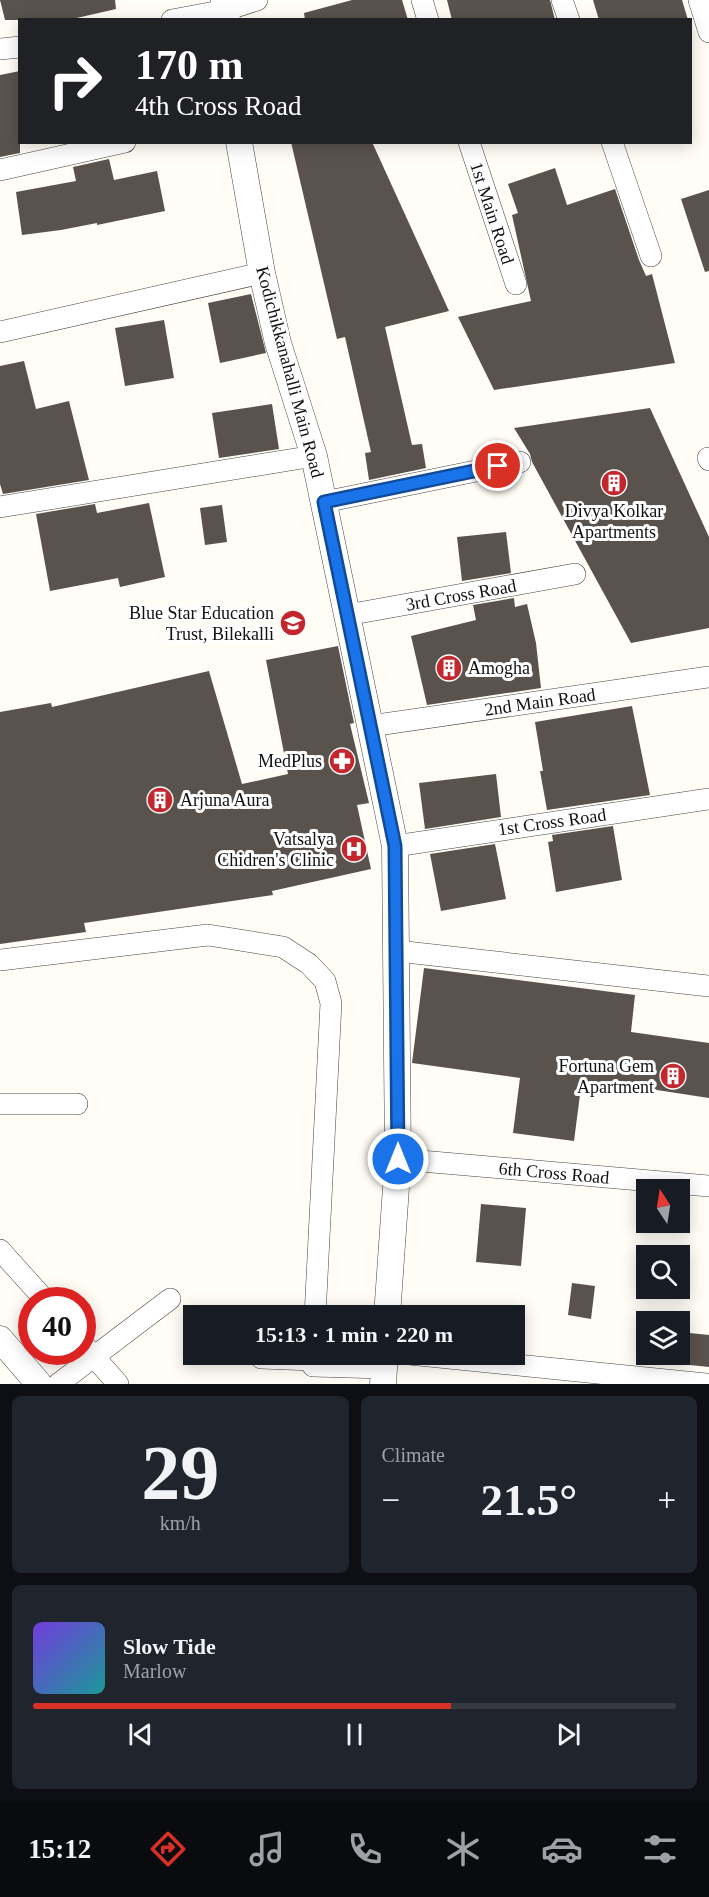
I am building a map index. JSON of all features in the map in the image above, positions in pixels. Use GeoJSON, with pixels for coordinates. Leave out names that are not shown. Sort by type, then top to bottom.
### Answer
{"type":"FeatureCollection","features":[{"type":"Feature","properties":{"kind":"street"},"geometry":{"type":"LineString","coordinates":[[183,18],[226,10],[258,0]]}},
{"type":"Feature","properties":{"kind":"street"},"geometry":{"type":"LineString","coordinates":[[422,0],[427,18]]}},
{"type":"Feature","properties":{"kind":"street"},"geometry":{"type":"LineString","coordinates":[[562,0],[568,18]]}},
{"type":"Feature","properties":{"kind":"street"},"geometry":{"type":"LineString","coordinates":[[699,0],[709,32]]}},
{"type":"Feature","properties":{"kind":"street"},"geometry":{"type":"LineString","coordinates":[[0,50],[18,47]]}},
{"type":"Feature","properties":{"kind":"street"},"geometry":{"type":"LineString","coordinates":[[0,170],[116,144]]}},
{"type":"Feature","properties":{"kind":"street","name":"Kodichikkanahalli Main Road"},"geometry":{"type":"LineString","coordinates":[[239,144],[262,273],[278,343],[314,456],[395,846],[398,1159],[388,1305]]}},
{"type":"Feature","properties":{"kind":"street","name":"1st Main Road"},"geometry":{"type":"LineString","coordinates":[[470,144],[516,284]]}},
{"type":"Feature","properties":{"kind":"street"},"geometry":{"type":"LineString","coordinates":[[613,144],[651,256]]}},
{"type":"Feature","properties":{"kind":"street"},"geometry":{"type":"LineString","coordinates":[[0,332],[262,273]]}},
{"type":"Feature","properties":{"kind":"street"},"geometry":{"type":"LineString","coordinates":[[0,507],[314,456]]}},
{"type":"Feature","properties":{"kind":"street"},"geometry":{"type":"LineString","coordinates":[[324,502],[520,462]]}},
{"type":"Feature","properties":{"kind":"street","name":"3rd Cross Road"},"geometry":{"type":"LineString","coordinates":[[347,615],[574,574]]}},
{"type":"Feature","properties":{"kind":"street","name":"2nd Main Road"},"geometry":{"type":"LineString","coordinates":[[370,726],[709,677]]}},
{"type":"Feature","properties":{"kind":"street","name":"1st Cross Road"},"geometry":{"type":"LineString","coordinates":[[395,846],[709,799]]}},
{"type":"Feature","properties":{"kind":"street"},"geometry":{"type":"LineString","coordinates":[[0,960],[208,935],[283,947],[309,964],[325,981],[332,1003],[316,1305]]}},
{"type":"Feature","properties":{"kind":"street"},"geometry":{"type":"LineString","coordinates":[[397,951],[709,986]]}},
{"type":"Feature","properties":{"kind":"street"},"geometry":{"type":"LineString","coordinates":[[0,1104],[77,1104]]}},
{"type":"Feature","properties":{"kind":"street","name":"6th Cross Road"},"geometry":{"type":"LineString","coordinates":[[398,1159],[709,1186]]}},
{"type":"Feature","properties":{"kind":"street"},"geometry":{"type":"LineString","coordinates":[[0,1250],[33,1287]]}},
{"type":"Feature","properties":{"kind":"street"},"geometry":{"type":"LineString","coordinates":[[96,1346],[170,1299]]}},
{"type":"Feature","properties":{"kind":"street"},"geometry":{"type":"LineString","coordinates":[[0,1339],[39,1384]]}},
{"type":"Feature","properties":{"kind":"street"},"geometry":{"type":"LineString","coordinates":[[96,1358],[118,1384]]}},
{"type":"Feature","properties":{"kind":"street"},"geometry":{"type":"LineString","coordinates":[[58,1384],[75,1365]]}},
{"type":"Feature","properties":{"kind":"street"},"geometry":{"type":"LineString","coordinates":[[519,1365],[706,1384]]}},
{"type":"Feature","properties":{"kind":"street"},"geometry":{"type":"LineString","coordinates":[[313,1366],[384,1369]]}},
{"type":"Feature","properties":{"kind":"building"},"geometry":{"type":"Polygon","coordinates":[[[0,0],[115,0],[116,9],[77,18],[5,20],[0,0]]]}},
{"type":"Feature","properties":{"kind":"building"},"geometry":{"type":"Polygon","coordinates":[[[352,0],[402,0],[407,18],[305,18],[304,13],[352,0]]]}},
{"type":"Feature","properties":{"kind":"building"},"geometry":{"type":"Polygon","coordinates":[[[447,0],[550,0],[554,18],[452,18],[447,0]]]}},
{"type":"Feature","properties":{"kind":"building"},"geometry":{"type":"Polygon","coordinates":[[[593,0],[682,0],[687,18],[598,18],[593,0]]]}},
{"type":"Feature","properties":{"kind":"building"},"geometry":{"type":"Polygon","coordinates":[[[18,71],[20,153],[0,157],[0,75],[18,71]]]}},
{"type":"Feature","properties":{"kind":"building"},"geometry":{"type":"Polygon","coordinates":[[[291,144],[373,144],[449,311],[385,327],[412,445],[422,444],[426,468],[369,480],[365,453],[371,452],[345,337],[337,339],[291,144]]]}},
{"type":"Feature","properties":{"kind":"building"},"geometry":{"type":"Polygon","coordinates":[[[109,159],[114,180],[157,171],[165,211],[97,225],[97,223],[22,235],[16,192],[76,181],[73,167],[109,159]]]}},
{"type":"Feature","properties":{"kind":"building"},"geometry":{"type":"Polygon","coordinates":[[[555,168],[567,205],[615,189],[639,260],[646,276],[652,274],[675,363],[494,390],[458,317],[531,301],[512,215],[518,213],[508,184],[555,168]]]}},
{"type":"Feature","properties":{"kind":"building"},"geometry":{"type":"Polygon","coordinates":[[[709,190],[709,271],[705,272],[681,199],[709,190]]]}},
{"type":"Feature","properties":{"kind":"building"},"geometry":{"type":"Polygon","coordinates":[[[251,294],[266,353],[220,363],[208,303],[251,294]]]}},
{"type":"Feature","properties":{"kind":"building"},"geometry":{"type":"Polygon","coordinates":[[[164,320],[174,378],[125,386],[115,328],[164,320]]]}},
{"type":"Feature","properties":{"kind":"building"},"geometry":{"type":"Polygon","coordinates":[[[24,361],[36,409],[69,401],[89,480],[3,494],[0,484],[0,366],[24,361]]]}},
{"type":"Feature","properties":{"kind":"building"},"geometry":{"type":"Polygon","coordinates":[[[272,404],[279,449],[219,458],[212,413],[272,404]]]}},
{"type":"Feature","properties":{"kind":"building","name":"Divya Kolkar Apartments"},"geometry":{"type":"Polygon","coordinates":[[[650,408],[709,537],[709,628],[631,643],[514,428],[650,408]]]}},
{"type":"Feature","properties":{"kind":"building"},"geometry":{"type":"Polygon","coordinates":[[[149,503],[165,577],[120,587],[118,578],[50,591],[36,514],[95,504],[97,513],[149,503]]]}},
{"type":"Feature","properties":{"kind":"building"},"geometry":{"type":"Polygon","coordinates":[[[222,505],[227,542],[205,545],[200,508],[222,505]]]}},
{"type":"Feature","properties":{"kind":"building"},"geometry":{"type":"Polygon","coordinates":[[[506,532],[511,573],[462,581],[457,537],[506,532]]]}},
{"type":"Feature","properties":{"kind":"building"},"geometry":{"type":"Polygon","coordinates":[[[514,598],[515,607],[527,604],[536,643],[541,688],[427,705],[411,636],[476,620],[473,605],[514,598]]]}},
{"type":"Feature","properties":{"kind":"building"},"geometry":{"type":"Polygon","coordinates":[[[338,646],[354,723],[350,724],[369,803],[357,805],[371,869],[272,891],[273,895],[84,923],[86,932],[0,944],[0,712],[51,703],[52,707],[209,671],[242,784],[288,774],[266,660],[338,646]]]}},
{"type":"Feature","properties":{"kind":"building"},"geometry":{"type":"Polygon","coordinates":[[[632,706],[650,795],[547,810],[535,722],[632,706]]]}},
{"type":"Feature","properties":{"kind":"building"},"geometry":{"type":"Polygon","coordinates":[[[496,774],[501,817],[425,829],[419,783],[496,774]]]}},
{"type":"Feature","properties":{"kind":"building"},"geometry":{"type":"Polygon","coordinates":[[[613,826],[622,880],[556,892],[548,842],[553,841],[552,835],[613,826]]]}},
{"type":"Feature","properties":{"kind":"building"},"geometry":{"type":"Polygon","coordinates":[[[495,844],[506,899],[441,911],[430,854],[495,844]]]}},
{"type":"Feature","properties":{"kind":"building"},"geometry":{"type":"Polygon","coordinates":[[[424,968],[635,995],[631,1032],[709,1043],[709,1098],[624,1085],[623,1093],[581,1087],[574,1141],[513,1133],[520,1078],[412,1063],[424,968]]]}},
{"type":"Feature","properties":{"kind":"building"},"geometry":{"type":"Polygon","coordinates":[[[481,1204],[526,1208],[521,1266],[476,1262],[481,1204]]]}},
{"type":"Feature","properties":{"kind":"building"},"geometry":{"type":"Polygon","coordinates":[[[572,1283],[595,1286],[591,1319],[568,1315],[572,1283]]]}},
{"type":"Feature","properties":{"kind":"building"},"geometry":{"type":"Polygon","coordinates":[[[690,1333],[709,1335],[709,1367],[690,1365],[690,1333]]]}},
{"type":"Feature","properties":{"kind":"place","name":"Divya Kolkar Apartments"},"geometry":{"type":"Point","coordinates":[614,483]}},
{"type":"Feature","properties":{"kind":"place","name":"Blue Star Education Trust, Bilekalli"},"geometry":{"type":"Point","coordinates":[293,623]}},
{"type":"Feature","properties":{"kind":"place","name":"Amogha"},"geometry":{"type":"Point","coordinates":[449,668]}},
{"type":"Feature","properties":{"kind":"place","name":"MedPlus"},"geometry":{"type":"Point","coordinates":[342,761]}},
{"type":"Feature","properties":{"kind":"place","name":"Arjuna Aura"},"geometry":{"type":"Point","coordinates":[160,800]}},
{"type":"Feature","properties":{"kind":"place","name":"Vatsalya Chidren's Clinic"},"geometry":{"type":"Point","coordinates":[354,849]}},
{"type":"Feature","properties":{"kind":"place","name":"Fortuna Gem Apartment"},"geometry":{"type":"Point","coordinates":[673,1076]}},
{"type":"Feature","properties":{"kind":"route"},"geometry":{"type":"LineString","coordinates":[[398,1159],[395,846],[324,502],[498,466]]}}]}
